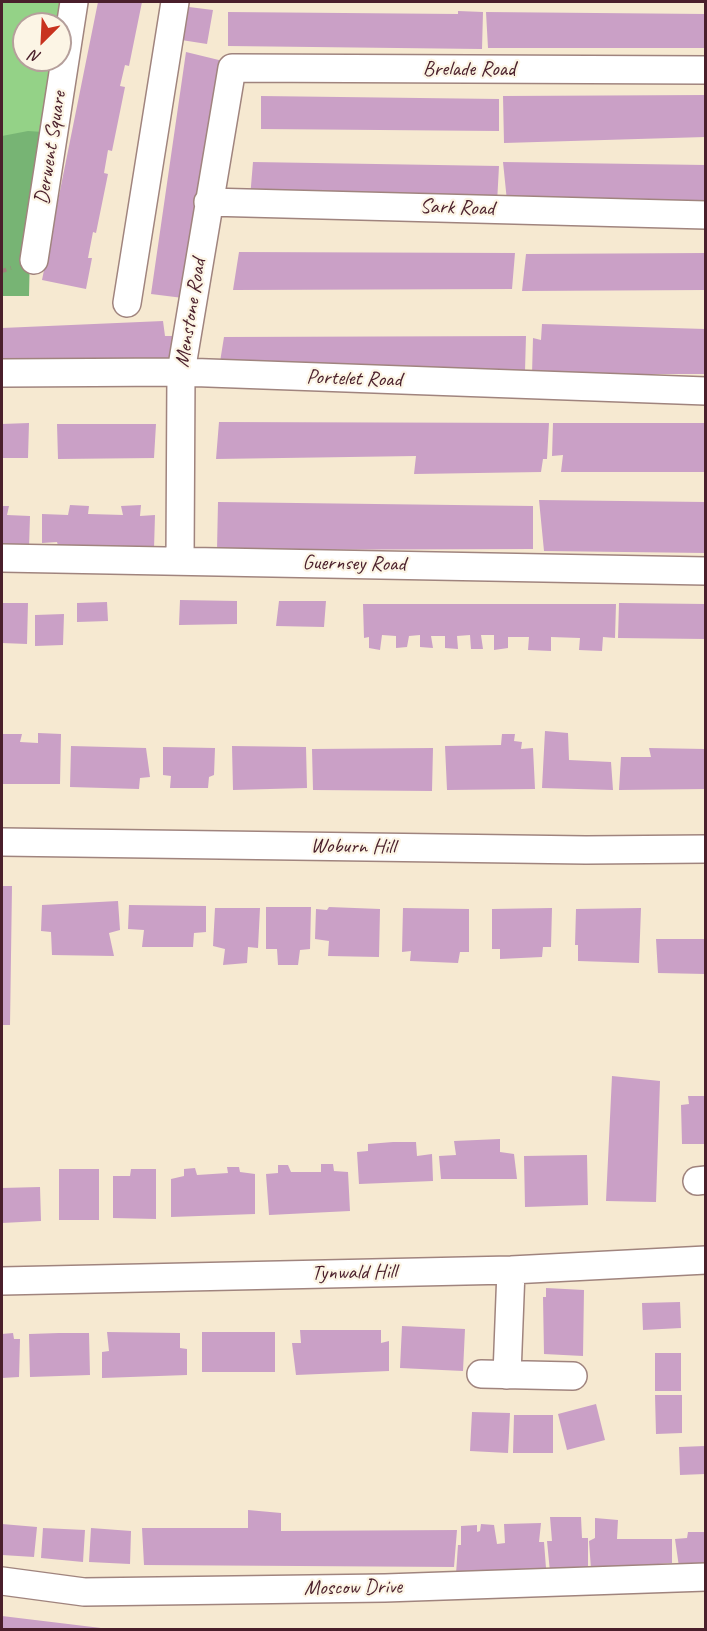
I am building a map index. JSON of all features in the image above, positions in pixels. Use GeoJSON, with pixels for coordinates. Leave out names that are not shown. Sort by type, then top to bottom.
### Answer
{"type":"FeatureCollection","features":[{"type":"Feature","properties":{"kind":"street","name":"Derwent Square"},"geometry":{"type":"LineString","coordinates":[[34,260],[74,2]]}},
{"type":"Feature","properties":{"kind":"street"},"geometry":{"type":"LineString","coordinates":[[127,303],[176,2]]}},
{"type":"Feature","properties":{"kind":"street","name":"Brelade Road"},"geometry":{"type":"LineString","coordinates":[[232,68],[705,70]]}},
{"type":"Feature","properties":{"kind":"street","name":"Menstone Road"},"geometry":{"type":"LineString","coordinates":[[180,560],[181,372],[232,68]]}},
{"type":"Feature","properties":{"kind":"street","name":"Sark Road"},"geometry":{"type":"LineString","coordinates":[[208,202],[705,215]]}},
{"type":"Feature","properties":{"kind":"street","name":"Portelet Road"},"geometry":{"type":"LineString","coordinates":[[2,373],[181,372],[705,391]]}},
{"type":"Feature","properties":{"kind":"street","name":"Guernsey Road"},"geometry":{"type":"LineString","coordinates":[[2,558],[705,571]]}},
{"type":"Feature","properties":{"kind":"street","name":"Woburn Hill"},"geometry":{"type":"LineString","coordinates":[[2,842],[586,850],[705,849]]}},
{"type":"Feature","properties":{"kind":"street","name":"Tynwald Hill"},"geometry":{"type":"LineString","coordinates":[[2,1281],[511,1270],[705,1260]]}},
{"type":"Feature","properties":{"kind":"street"},"geometry":{"type":"LineString","coordinates":[[507,1375],[511,1270]]}},
{"type":"Feature","properties":{"kind":"street"},"geometry":{"type":"LineString","coordinates":[[481,1374],[573,1376]]}},
{"type":"Feature","properties":{"kind":"street","name":"Moscow Drive"},"geometry":{"type":"LineString","coordinates":[[2,1581],[84,1592],[385,1588],[705,1577]]}},
{"type":"Feature","properties":{"kind":"green space"},"geometry":{"type":"Polygon","coordinates":[[[2,2],[67,2],[64,12],[12,12],[12,72],[54,72],[44,126],[2,237],[2,2]]]}},
{"type":"Feature","properties":{"kind":"green space"},"geometry":{"type":"Polygon","coordinates":[[[28,131],[43,132],[30,252],[29,296],[2,296],[2,136],[28,131]]]}},
{"type":"Feature","properties":{"kind":"building"},"geometry":{"type":"Polygon","coordinates":[[[98,2],[142,2],[129,66],[125,65],[120,86],[125,87],[112,151],[108,150],[104,173],[108,174],[96,233],[93,232],[88,258],[92,258],[86,289],[42,280],[98,2]]]}},
{"type":"Feature","properties":{"kind":"building"},"geometry":{"type":"Polygon","coordinates":[[[181,6],[213,10],[207,44],[175,39],[181,6]]]}},
{"type":"Feature","properties":{"kind":"building"},"geometry":{"type":"Polygon","coordinates":[[[458,11],[483,12],[482,49],[228,46],[228,12],[458,14],[458,11]]]}},
{"type":"Feature","properties":{"kind":"building"},"geometry":{"type":"Polygon","coordinates":[[[486,12],[705,14],[705,48],[488,48],[486,12]]]}},
{"type":"Feature","properties":{"kind":"building"},"geometry":{"type":"Polygon","coordinates":[[[186,52],[223,61],[183,298],[151,294],[186,52]]]}},
{"type":"Feature","properties":{"kind":"building"},"geometry":{"type":"Polygon","coordinates":[[[705,95],[705,137],[504,143],[503,96],[705,95]]]}},
{"type":"Feature","properties":{"kind":"building"},"geometry":{"type":"Polygon","coordinates":[[[261,96],[499,99],[499,131],[261,129],[261,96]]]}},
{"type":"Feature","properties":{"kind":"building"},"geometry":{"type":"Polygon","coordinates":[[[253,162],[499,166],[497,203],[250,198],[253,162]]]}},
{"type":"Feature","properties":{"kind":"building"},"geometry":{"type":"Polygon","coordinates":[[[503,162],[705,165],[705,201],[507,201],[503,162]]]}},
{"type":"Feature","properties":{"kind":"building"},"geometry":{"type":"Polygon","coordinates":[[[239,252],[515,253],[512,289],[233,290],[239,252]]]}},
{"type":"Feature","properties":{"kind":"building"},"geometry":{"type":"Polygon","coordinates":[[[705,253],[705,290],[522,291],[526,254],[705,253]]]}},
{"type":"Feature","properties":{"kind":"building"},"geometry":{"type":"Polygon","coordinates":[[[163,321],[165,336],[179,336],[177,370],[2,369],[2,328],[163,321]]]}},
{"type":"Feature","properties":{"kind":"building"},"geometry":{"type":"Polygon","coordinates":[[[542,324],[705,329],[705,374],[532,374],[533,338],[541,340],[542,324]]]}},
{"type":"Feature","properties":{"kind":"building"},"geometry":{"type":"Polygon","coordinates":[[[526,336],[525,371],[219,368],[224,337],[526,336]]]}},
{"type":"Feature","properties":{"kind":"building"},"geometry":{"type":"Polygon","coordinates":[[[219,422],[549,423],[547,459],[543,459],[541,472],[414,474],[416,456],[216,459],[219,422]]]}},
{"type":"Feature","properties":{"kind":"building"},"geometry":{"type":"Polygon","coordinates":[[[29,423],[28,458],[2,458],[2,424],[29,423]]]}},
{"type":"Feature","properties":{"kind":"building"},"geometry":{"type":"Polygon","coordinates":[[[553,423],[705,423],[705,472],[561,472],[563,455],[552,456],[553,423]]]}},
{"type":"Feature","properties":{"kind":"building"},"geometry":{"type":"Polygon","coordinates":[[[57,424],[156,424],[154,458],[58,459],[57,424]]]}},
{"type":"Feature","properties":{"kind":"building"},"geometry":{"type":"Polygon","coordinates":[[[539,500],[705,502],[705,553],[544,551],[539,500]]]}},
{"type":"Feature","properties":{"kind":"building"},"geometry":{"type":"Polygon","coordinates":[[[218,502],[533,506],[533,549],[217,550],[218,502]]]}},
{"type":"Feature","properties":{"kind":"building"},"geometry":{"type":"Polygon","coordinates":[[[70,505],[89,506],[88,514],[123,515],[121,506],[141,505],[140,516],[155,515],[154,549],[59,549],[57,542],[42,543],[42,514],[68,515],[70,505]]]}},
{"type":"Feature","properties":{"kind":"building"},"geometry":{"type":"Polygon","coordinates":[[[2,506],[9,506],[7,515],[30,516],[29,548],[2,548],[2,506]]]}},
{"type":"Feature","properties":{"kind":"building"},"geometry":{"type":"Polygon","coordinates":[[[180,600],[237,601],[237,624],[179,625],[180,600]]]}},
{"type":"Feature","properties":{"kind":"building"},"geometry":{"type":"Polygon","coordinates":[[[279,601],[326,601],[324,627],[276,626],[279,601]]]}},
{"type":"Feature","properties":{"kind":"building"},"geometry":{"type":"Polygon","coordinates":[[[107,602],[108,621],[77,622],[77,603],[107,602]]]}},
{"type":"Feature","properties":{"kind":"building"},"geometry":{"type":"Polygon","coordinates":[[[2,603],[28,603],[27,644],[2,643],[2,603]]]}},
{"type":"Feature","properties":{"kind":"building"},"geometry":{"type":"Polygon","coordinates":[[[619,603],[705,604],[705,639],[618,638],[619,603]]]}},
{"type":"Feature","properties":{"kind":"building"},"geometry":{"type":"Polygon","coordinates":[[[363,604],[616,604],[615,638],[603,637],[602,651],[579,650],[580,638],[551,637],[551,651],[528,650],[529,637],[508,637],[508,648],[494,650],[494,635],[481,635],[483,649],[471,649],[470,635],[457,636],[458,649],[445,648],[445,636],[431,636],[433,648],[420,647],[420,635],[409,636],[407,647],[396,648],[396,636],[382,635],[380,650],[369,648],[369,637],[364,638],[363,604]]]}},
{"type":"Feature","properties":{"kind":"building"},"geometry":{"type":"Polygon","coordinates":[[[64,614],[63,645],[35,646],[35,615],[64,614]]]}},
{"type":"Feature","properties":{"kind":"building"},"geometry":{"type":"Polygon","coordinates":[[[545,731],[568,733],[569,760],[611,762],[613,790],[542,788],[545,731]]]}},
{"type":"Feature","properties":{"kind":"building"},"geometry":{"type":"Polygon","coordinates":[[[38,733],[61,734],[60,784],[2,784],[2,734],[22,734],[20,742],[38,743],[38,733]]]}},
{"type":"Feature","properties":{"kind":"building"},"geometry":{"type":"Polygon","coordinates":[[[502,734],[515,734],[514,741],[522,742],[521,749],[533,748],[535,789],[447,790],[445,746],[501,745],[502,734]]]}},
{"type":"Feature","properties":{"kind":"building"},"geometry":{"type":"Polygon","coordinates":[[[71,746],[146,748],[150,777],[140,778],[139,789],[70,787],[71,746]]]}},
{"type":"Feature","properties":{"kind":"building"},"geometry":{"type":"Polygon","coordinates":[[[232,746],[306,747],[307,788],[233,790],[232,746]]]}},
{"type":"Feature","properties":{"kind":"building"},"geometry":{"type":"Polygon","coordinates":[[[163,747],[215,748],[214,775],[209,777],[208,788],[170,788],[171,776],[163,775],[163,747]]]}},
{"type":"Feature","properties":{"kind":"building"},"geometry":{"type":"Polygon","coordinates":[[[433,748],[432,791],[313,790],[312,749],[433,748]]]}},
{"type":"Feature","properties":{"kind":"building"},"geometry":{"type":"Polygon","coordinates":[[[649,748],[705,749],[705,789],[619,790],[621,757],[651,757],[649,748]]]}},
{"type":"Feature","properties":{"kind":"building"},"geometry":{"type":"Polygon","coordinates":[[[2,886],[12,886],[10,1025],[2,1025],[2,886]]]}},
{"type":"Feature","properties":{"kind":"building"},"geometry":{"type":"Polygon","coordinates":[[[118,901],[120,930],[109,933],[114,956],[52,955],[51,932],[41,931],[42,905],[118,901]]]}},
{"type":"Feature","properties":{"kind":"building"},"geometry":{"type":"Polygon","coordinates":[[[129,905],[206,906],[206,932],[194,933],[193,947],[142,947],[144,930],[128,929],[129,905]]]}},
{"type":"Feature","properties":{"kind":"building"},"geometry":{"type":"Polygon","coordinates":[[[266,907],[311,907],[310,949],[300,950],[298,965],[278,965],[277,949],[266,949],[266,907]]]}},
{"type":"Feature","properties":{"kind":"building"},"geometry":{"type":"Polygon","coordinates":[[[329,907],[380,909],[379,957],[328,956],[329,941],[315,939],[316,909],[327,910],[329,907]]]}},
{"type":"Feature","properties":{"kind":"building"},"geometry":{"type":"Polygon","coordinates":[[[215,908],[260,908],[258,948],[248,947],[247,963],[223,965],[225,949],[213,946],[215,908]]]}},
{"type":"Feature","properties":{"kind":"building"},"geometry":{"type":"Polygon","coordinates":[[[403,908],[469,909],[469,952],[460,952],[458,963],[410,961],[411,951],[402,952],[403,908]]]}},
{"type":"Feature","properties":{"kind":"building"},"geometry":{"type":"Polygon","coordinates":[[[552,908],[551,947],[543,947],[542,957],[500,959],[500,949],[492,949],[492,909],[552,908]]]}},
{"type":"Feature","properties":{"kind":"building"},"geometry":{"type":"Polygon","coordinates":[[[641,908],[639,963],[578,961],[578,945],[575,945],[576,909],[641,908]]]}},
{"type":"Feature","properties":{"kind":"building"},"geometry":{"type":"Polygon","coordinates":[[[656,939],[705,939],[705,974],[658,973],[656,939]]]}},
{"type":"Feature","properties":{"kind":"building"},"geometry":{"type":"Polygon","coordinates":[[[612,1076],[660,1081],[656,1202],[606,1201],[612,1076]]]}},
{"type":"Feature","properties":{"kind":"building"},"geometry":{"type":"Polygon","coordinates":[[[688,1096],[705,1096],[705,1144],[682,1144],[681,1105],[689,1104],[688,1096]]]}},
{"type":"Feature","properties":{"kind":"building"},"geometry":{"type":"Polygon","coordinates":[[[500,1139],[500,1152],[514,1154],[517,1179],[441,1179],[439,1156],[456,1155],[454,1141],[500,1139]]]}},
{"type":"Feature","properties":{"kind":"building"},"geometry":{"type":"Polygon","coordinates":[[[416,1142],[417,1156],[432,1154],[433,1181],[359,1184],[357,1152],[368,1151],[368,1144],[416,1142]]]}},
{"type":"Feature","properties":{"kind":"building"},"geometry":{"type":"Polygon","coordinates":[[[587,1155],[588,1205],[525,1207],[524,1156],[587,1155]]]}},
{"type":"Feature","properties":{"kind":"building"},"geometry":{"type":"Polygon","coordinates":[[[321,1164],[333,1164],[334,1171],[348,1172],[350,1211],[269,1215],[266,1174],[278,1173],[278,1165],[288,1165],[291,1172],[321,1172],[321,1164]]]}},
{"type":"Feature","properties":{"kind":"building"},"geometry":{"type":"Polygon","coordinates":[[[227,1167],[239,1167],[240,1172],[255,1174],[255,1214],[171,1217],[171,1179],[184,1176],[184,1169],[195,1168],[197,1175],[228,1173],[227,1167]]]}},
{"type":"Feature","properties":{"kind":"building"},"geometry":{"type":"Polygon","coordinates":[[[59,1169],[99,1169],[99,1220],[59,1220],[59,1169]]]}},
{"type":"Feature","properties":{"kind":"building"},"geometry":{"type":"Polygon","coordinates":[[[131,1169],[156,1169],[156,1219],[113,1218],[113,1176],[130,1176],[131,1169]]]}},
{"type":"Feature","properties":{"kind":"building"},"geometry":{"type":"Polygon","coordinates":[[[40,1187],[41,1221],[2,1223],[2,1188],[40,1187]]]}},
{"type":"Feature","properties":{"kind":"building"},"geometry":{"type":"Polygon","coordinates":[[[546,1288],[584,1290],[583,1356],[544,1354],[543,1297],[546,1297],[546,1288]]]}},
{"type":"Feature","properties":{"kind":"building"},"geometry":{"type":"Polygon","coordinates":[[[680,1302],[681,1328],[643,1330],[642,1303],[680,1302]]]}},
{"type":"Feature","properties":{"kind":"building"},"geometry":{"type":"Polygon","coordinates":[[[402,1326],[465,1329],[463,1371],[400,1368],[402,1326]]]}},
{"type":"Feature","properties":{"kind":"building"},"geometry":{"type":"Polygon","coordinates":[[[300,1330],[381,1330],[381,1343],[389,1341],[389,1371],[296,1375],[292,1343],[301,1343],[300,1330]]]}},
{"type":"Feature","properties":{"kind":"building"},"geometry":{"type":"Polygon","coordinates":[[[107,1332],[180,1333],[180,1348],[187,1349],[187,1375],[102,1378],[102,1352],[109,1351],[107,1332]]]}},
{"type":"Feature","properties":{"kind":"building"},"geometry":{"type":"Polygon","coordinates":[[[202,1332],[275,1332],[275,1372],[202,1372],[202,1332]]]}},
{"type":"Feature","properties":{"kind":"building"},"geometry":{"type":"Polygon","coordinates":[[[13,1333],[14,1339],[20,1339],[19,1377],[2,1378],[2,1334],[13,1333]]]}},
{"type":"Feature","properties":{"kind":"building"},"geometry":{"type":"Polygon","coordinates":[[[89,1333],[90,1375],[30,1377],[29,1334],[89,1333]]]}},
{"type":"Feature","properties":{"kind":"building"},"geometry":{"type":"Polygon","coordinates":[[[655,1353],[681,1353],[681,1391],[655,1391],[655,1353]]]}},
{"type":"Feature","properties":{"kind":"building"},"geometry":{"type":"Polygon","coordinates":[[[655,1395],[682,1395],[682,1433],[656,1434],[655,1395]]]}},
{"type":"Feature","properties":{"kind":"building"},"geometry":{"type":"Polygon","coordinates":[[[596,1404],[605,1440],[567,1450],[558,1414],[596,1404]]]}},
{"type":"Feature","properties":{"kind":"building"},"geometry":{"type":"Polygon","coordinates":[[[472,1412],[510,1413],[508,1453],[470,1451],[472,1412]]]}},
{"type":"Feature","properties":{"kind":"building"},"geometry":{"type":"Polygon","coordinates":[[[514,1415],[553,1415],[553,1453],[513,1453],[514,1415]]]}},
{"type":"Feature","properties":{"kind":"building"},"geometry":{"type":"Polygon","coordinates":[[[705,1446],[705,1474],[680,1475],[679,1447],[705,1446]]]}},
{"type":"Feature","properties":{"kind":"building"},"geometry":{"type":"Polygon","coordinates":[[[248,1510],[281,1513],[281,1531],[457,1530],[454,1567],[144,1565],[142,1528],[248,1528],[248,1510]]]}},
{"type":"Feature","properties":{"kind":"building"},"geometry":{"type":"Polygon","coordinates":[[[550,1517],[581,1517],[582,1538],[588,1538],[588,1570],[550,1572],[547,1541],[552,1541],[550,1517]]]}},
{"type":"Feature","properties":{"kind":"building"},"geometry":{"type":"Polygon","coordinates":[[[595,1518],[618,1520],[617,1539],[672,1539],[672,1563],[591,1569],[589,1541],[595,1538],[595,1518]]]}},
{"type":"Feature","properties":{"kind":"building"},"geometry":{"type":"Polygon","coordinates":[[[541,1523],[539,1542],[544,1542],[546,1568],[456,1574],[458,1545],[461,1545],[461,1526],[477,1525],[477,1532],[480,1531],[481,1524],[494,1525],[497,1544],[505,1543],[504,1524],[541,1523]]]}},
{"type":"Feature","properties":{"kind":"building"},"geometry":{"type":"Polygon","coordinates":[[[2,1524],[37,1527],[34,1557],[2,1555],[2,1524]]]}},
{"type":"Feature","properties":{"kind":"building"},"geometry":{"type":"Polygon","coordinates":[[[43,1528],[85,1530],[83,1562],[41,1558],[43,1528]]]}},
{"type":"Feature","properties":{"kind":"building"},"geometry":{"type":"Polygon","coordinates":[[[91,1528],[131,1531],[130,1564],[89,1562],[91,1528]]]}},
{"type":"Feature","properties":{"kind":"building"},"geometry":{"type":"Polygon","coordinates":[[[688,1532],[705,1532],[705,1567],[679,1567],[675,1539],[687,1538],[688,1532]]]}},
{"type":"Feature","properties":{"kind":"building"},"geometry":{"type":"Polygon","coordinates":[[[2,1616],[101,1628],[101,1629],[2,1629],[2,1616]]]}}]}
